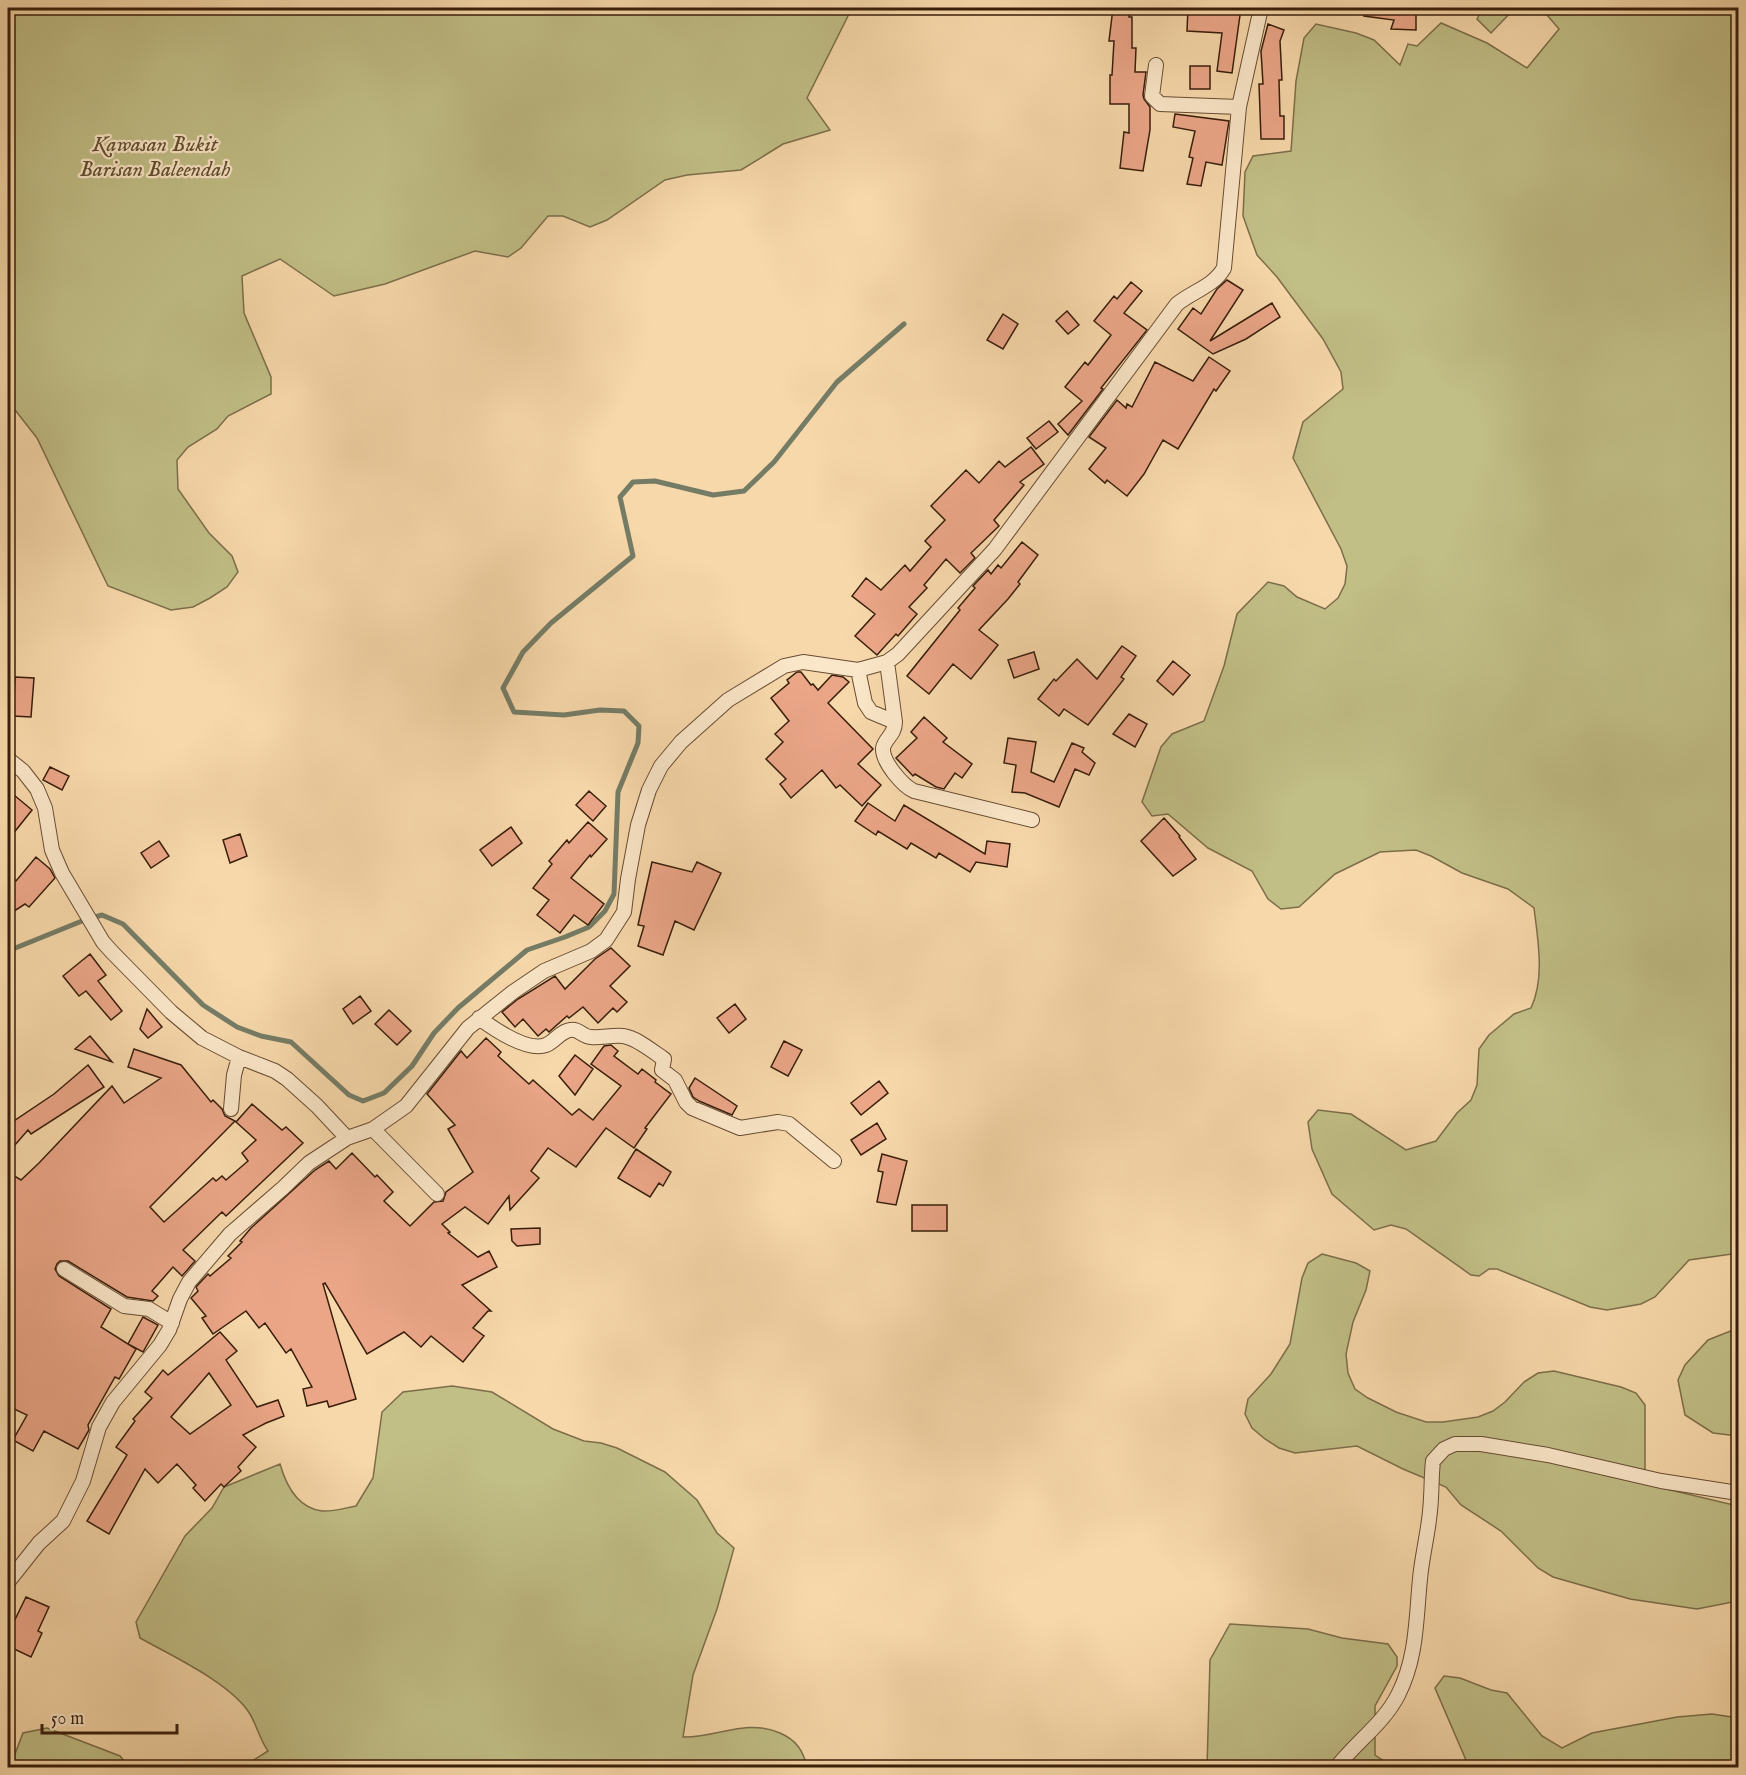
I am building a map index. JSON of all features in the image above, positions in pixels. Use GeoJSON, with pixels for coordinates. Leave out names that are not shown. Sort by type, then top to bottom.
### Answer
{"type":"FeatureCollection","features":[{"type":"Feature","properties":{"kind":"street"},"geometry":{"type":"LineString","coordinates":[[8,1582],[39,1543],[63,1521],[82,1481],[99,1427],[112,1402],[160,1345],[189,1282],[230,1234],[309,1163],[346,1137],[373,1129],[406,1106],[450,1049],[479,1018],[544,970],[591,951],[606,940],[624,912],[638,825],[649,790],[662,766],[689,735],[728,700],[784,666],[803,662],[858,670],[886,662],[898,654],[995,549],[1177,304],[1219,278],[1224,268],[1239,107],[1261,8]]}},
{"type":"Feature","properties":{"kind":"street"},"geometry":{"type":"LineString","coordinates":[[1156,64],[1152,96],[1160,104],[1239,107]]}},
{"type":"Feature","properties":{"kind":"street"},"geometry":{"type":"LineString","coordinates":[[886,662],[895,722],[894,731],[883,746],[883,752],[896,777],[904,786],[914,792],[1032,820]]}},
{"type":"Feature","properties":{"kind":"street"},"geometry":{"type":"LineString","coordinates":[[858,670],[865,703],[871,712],[895,722]]}},
{"type":"Feature","properties":{"kind":"street"},"geometry":{"type":"LineString","coordinates":[[8,759],[23,771],[37,789],[45,808],[52,850],[62,873],[99,935],[118,959],[171,1012],[202,1038],[239,1057],[275,1071],[287,1079],[346,1137]]}},
{"type":"Feature","properties":{"kind":"street"},"geometry":{"type":"LineString","coordinates":[[479,1018],[504,1035],[539,1046],[546,1045],[567,1030],[573,1029],[590,1037],[600,1035],[630,1037],[664,1059],[662,1071],[675,1080],[686,1102],[693,1108],[740,1128],[778,1122],[789,1124],[834,1161]]}},
{"type":"Feature","properties":{"kind":"street"},"geometry":{"type":"LineString","coordinates":[[231,1108],[234,1074],[239,1057]]}},
{"type":"Feature","properties":{"kind":"street"},"geometry":{"type":"LineString","coordinates":[[373,1129],[437,1194]]}},
{"type":"Feature","properties":{"kind":"street"},"geometry":{"type":"LineString","coordinates":[[64,1269],[124,1306],[149,1309],[172,1323]]}},
{"type":"Feature","properties":{"kind":"street"},"geometry":{"type":"LineString","coordinates":[[1336,1767],[1383,1717],[1398,1696],[1411,1664],[1416,1636],[1420,1574],[1430,1512],[1432,1461],[1444,1449],[1455,1444],[1481,1444],[1738,1493]]}},
{"type":"Feature","properties":{"kind":"green space","name":"Kawasan Bukit Barisan Baleendah"},"geometry":{"type":"Polygon","coordinates":[[[8,8],[852,8],[807,98],[830,130],[783,144],[741,170],[687,175],[665,180],[607,220],[590,227],[563,216],[548,216],[521,248],[508,257],[475,251],[385,284],[334,296],[280,259],[242,276],[244,313],[271,377],[271,394],[228,416],[217,429],[188,447],[177,460],[178,489],[209,533],[232,556],[238,572],[227,587],[210,598],[193,607],[171,610],[108,586],[37,438],[8,401],[8,8]]]}},
{"type":"Feature","properties":{"kind":"green space"},"geometry":{"type":"Polygon","coordinates":[[[1483,8],[1515,8],[1491,33],[1477,19],[1483,8]]]}},
{"type":"Feature","properties":{"kind":"green space"},"geometry":{"type":"Polygon","coordinates":[[[1541,8],[1738,8],[1738,1258],[1732,1254],[1689,1260],[1655,1297],[1641,1304],[1607,1310],[1590,1307],[1497,1269],[1489,1269],[1479,1276],[1471,1275],[1406,1229],[1391,1225],[1374,1230],[1332,1194],[1312,1149],[1308,1122],[1318,1110],[1351,1114],[1406,1150],[1436,1141],[1457,1113],[1471,1100],[1477,1085],[1479,1049],[1489,1035],[1514,1014],[1531,1008],[1539,972],[1534,908],[1508,889],[1462,873],[1416,850],[1380,852],[1335,874],[1299,907],[1281,909],[1268,899],[1252,871],[1208,848],[1168,814],[1152,816],[1142,802],[1161,747],[1172,734],[1204,721],[1224,666],[1237,614],[1268,582],[1284,586],[1297,597],[1325,609],[1338,598],[1345,584],[1347,566],[1341,549],[1293,458],[1303,422],[1343,389],[1341,372],[1323,339],[1277,277],[1257,255],[1243,216],[1245,172],[1253,156],[1291,151],[1296,81],[1304,38],[1316,24],[1356,33],[1374,40],[1400,65],[1408,44],[1417,46],[1441,23],[1487,43],[1527,68],[1559,29],[1541,8]]]}},
{"type":"Feature","properties":{"kind":"green space"},"geometry":{"type":"Polygon","coordinates":[[[1322,1254],[1356,1263],[1370,1271],[1366,1290],[1353,1322],[1346,1354],[1348,1373],[1355,1389],[1396,1412],[1426,1422],[1478,1417],[1493,1411],[1524,1382],[1538,1373],[1554,1371],[1621,1387],[1636,1393],[1645,1405],[1645,1484],[1738,1506],[1738,1601],[1697,1609],[1630,1599],[1553,1577],[1538,1568],[1501,1531],[1461,1505],[1446,1487],[1357,1446],[1295,1453],[1279,1448],[1265,1439],[1252,1428],[1245,1414],[1248,1399],[1271,1374],[1290,1344],[1302,1278],[1308,1263],[1322,1254]]]}},
{"type":"Feature","properties":{"kind":"green space"},"geometry":{"type":"Polygon","coordinates":[[[1738,1328],[1738,1436],[1713,1433],[1685,1415],[1678,1380],[1685,1365],[1708,1340],[1738,1328]]]}},
{"type":"Feature","properties":{"kind":"green space"},"geometry":{"type":"Polygon","coordinates":[[[452,1386],[492,1392],[553,1429],[584,1441],[617,1448],[665,1472],[697,1500],[717,1533],[734,1548],[717,1609],[693,1675],[683,1737],[743,1728],[767,1729],[780,1733],[795,1742],[807,1767],[243,1767],[268,1751],[250,1714],[241,1703],[215,1681],[140,1638],[136,1622],[185,1536],[212,1508],[224,1487],[280,1464],[294,1494],[313,1509],[326,1511],[356,1506],[373,1478],[382,1412],[403,1392],[452,1386]]]}},
{"type":"Feature","properties":{"kind":"green space"},"geometry":{"type":"Polygon","coordinates":[[[1230,1624],[1308,1629],[1342,1638],[1388,1644],[1397,1657],[1397,1666],[1375,1706],[1375,1755],[1393,1767],[1207,1768],[1210,1660],[1230,1624]]]}},
{"type":"Feature","properties":{"kind":"green space"},"geometry":{"type":"Polygon","coordinates":[[[1444,1676],[1460,1678],[1491,1690],[1507,1693],[1542,1736],[1562,1748],[1592,1733],[1677,1717],[1712,1714],[1738,1718],[1738,1767],[1469,1767],[1435,1688],[1444,1676]]]}},
{"type":"Feature","properties":{"kind":"green space"},"geometry":{"type":"Polygon","coordinates":[[[47,1728],[120,1756],[129,1767],[10,1767],[23,1733],[47,1728]]]}},
{"type":"Feature","properties":{"kind":"building"},"geometry":{"type":"Polygon","coordinates":[[[1113,8],[1130,8],[1132,48],[1136,48],[1135,72],[1146,72],[1143,95],[1150,107],[1150,130],[1143,171],[1120,168],[1124,132],[1129,133],[1129,104],[1110,104],[1110,75],[1112,75],[1114,41],[1109,41],[1113,8]]]}},
{"type":"Feature","properties":{"kind":"building"},"geometry":{"type":"Polygon","coordinates":[[[1188,8],[1241,8],[1232,73],[1217,71],[1222,33],[1187,31],[1188,8]]]}},
{"type":"Feature","properties":{"kind":"building"},"geometry":{"type":"Polygon","coordinates":[[[1365,8],[1416,8],[1416,30],[1391,29],[1394,20],[1364,16],[1365,8]]]}},
{"type":"Feature","properties":{"kind":"building"},"geometry":{"type":"Polygon","coordinates":[[[1268,24],[1284,30],[1280,41],[1282,80],[1279,80],[1280,116],[1284,116],[1284,139],[1261,139],[1259,84],[1263,84],[1261,51],[1268,24]]]}},
{"type":"Feature","properties":{"kind":"building"},"geometry":{"type":"Polygon","coordinates":[[[1190,66],[1210,66],[1210,89],[1190,89],[1190,66]]]}},
{"type":"Feature","properties":{"kind":"building"},"geometry":{"type":"Polygon","coordinates":[[[1175,114],[1229,121],[1222,165],[1206,162],[1201,186],[1187,184],[1193,158],[1189,157],[1195,131],[1173,127],[1175,114]]]}},
{"type":"Feature","properties":{"kind":"building"},"geometry":{"type":"Polygon","coordinates":[[[1227,280],[1243,290],[1210,341],[1272,303],[1280,317],[1246,339],[1213,354],[1178,329],[1193,308],[1201,314],[1217,289],[1227,280]]]}},
{"type":"Feature","properties":{"kind":"building"},"geometry":{"type":"Polygon","coordinates":[[[1131,282],[1142,291],[1124,313],[1147,330],[1101,388],[1103,389],[1068,435],[1058,424],[1082,401],[1065,387],[1085,362],[1088,365],[1111,335],[1094,321],[1114,296],[1117,299],[1131,282]]]}},
{"type":"Feature","properties":{"kind":"building"},"geometry":{"type":"Polygon","coordinates":[[[1067,311],[1079,325],[1068,334],[1056,321],[1067,311]]]}},
{"type":"Feature","properties":{"kind":"building"},"geometry":{"type":"Polygon","coordinates":[[[1003,314],[1018,324],[1003,349],[987,340],[1003,314]]]}},
{"type":"Feature","properties":{"kind":"building"},"geometry":{"type":"Polygon","coordinates":[[[1209,357],[1230,371],[1216,391],[1214,389],[1178,449],[1163,440],[1144,474],[1127,496],[1107,480],[1105,483],[1089,469],[1106,448],[1089,437],[1117,400],[1126,408],[1127,404],[1132,407],[1155,362],[1193,381],[1209,357]]]}},
{"type":"Feature","properties":{"kind":"building"},"geometry":{"type":"Polygon","coordinates":[[[1049,421],[1058,432],[1036,449],[1027,438],[1049,421]]]}},
{"type":"Feature","properties":{"kind":"building"},"geometry":{"type":"Polygon","coordinates":[[[1031,447],[1044,464],[1020,482],[1024,485],[994,520],[999,526],[971,553],[975,558],[960,573],[946,559],[924,585],[927,588],[909,607],[917,614],[877,655],[855,636],[875,614],[852,596],[866,578],[881,590],[905,565],[910,571],[931,547],[925,541],[945,520],[931,506],[966,470],[979,483],[999,461],[1005,467],[1031,447]]]}},
{"type":"Feature","properties":{"kind":"building"},"geometry":{"type":"Polygon","coordinates":[[[1022,542],[1038,555],[1018,582],[1020,584],[979,630],[998,645],[971,679],[953,664],[929,694],[907,676],[960,610],[958,608],[975,588],[973,586],[988,570],[991,574],[998,565],[1001,568],[1022,542]]]}},
{"type":"Feature","properties":{"kind":"building"},"geometry":{"type":"Polygon","coordinates":[[[1122,646],[1136,656],[1121,677],[1124,679],[1088,725],[1064,709],[1059,716],[1038,699],[1054,679],[1056,681],[1077,659],[1097,679],[1122,646]]]}},
{"type":"Feature","properties":{"kind":"building"},"geometry":{"type":"Polygon","coordinates":[[[1034,652],[1039,669],[1014,678],[1008,660],[1034,652]]]}},
{"type":"Feature","properties":{"kind":"building"},"geometry":{"type":"Polygon","coordinates":[[[1173,661],[1190,675],[1173,695],[1157,681],[1173,661]]]}},
{"type":"Feature","properties":{"kind":"building"},"geometry":{"type":"Polygon","coordinates":[[[797,672],[801,672],[818,690],[832,675],[843,677],[849,682],[828,703],[873,749],[858,764],[881,785],[862,806],[840,785],[836,788],[822,770],[791,798],[780,784],[786,779],[766,759],[783,742],[775,734],[789,721],[771,698],[789,683],[787,680],[797,672]]]}},
{"type":"Feature","properties":{"kind":"building"},"geometry":{"type":"Polygon","coordinates":[[[15,677],[34,678],[31,717],[13,716],[15,677]]]}},
{"type":"Feature","properties":{"kind":"building"},"geometry":{"type":"Polygon","coordinates":[[[1129,714],[1147,724],[1135,747],[1113,734],[1129,714]]]}},
{"type":"Feature","properties":{"kind":"building"},"geometry":{"type":"Polygon","coordinates":[[[924,717],[947,738],[943,742],[972,764],[962,778],[955,773],[944,789],[936,787],[915,774],[913,776],[896,758],[917,738],[911,732],[924,717]]]}},
{"type":"Feature","properties":{"kind":"building"},"geometry":{"type":"Polygon","coordinates":[[[1008,738],[1036,742],[1031,772],[1054,782],[1072,743],[1084,748],[1082,752],[1095,763],[1089,775],[1075,769],[1059,807],[1025,793],[1012,792],[1016,765],[1004,763],[1008,738]]]}},
{"type":"Feature","properties":{"kind":"building"},"geometry":{"type":"Polygon","coordinates":[[[50,767],[69,776],[62,790],[43,780],[50,767]]]}},
{"type":"Feature","properties":{"kind":"building"},"geometry":{"type":"Polygon","coordinates":[[[8,790],[32,810],[8,840],[8,790]]]}},
{"type":"Feature","properties":{"kind":"building"},"geometry":{"type":"Polygon","coordinates":[[[589,791],[606,806],[593,821],[576,805],[589,791]]]}},
{"type":"Feature","properties":{"kind":"building"},"geometry":{"type":"Polygon","coordinates":[[[868,803],[895,821],[904,805],[985,854],[987,841],[1010,844],[1007,867],[976,862],[970,872],[939,853],[936,858],[911,843],[907,849],[878,831],[876,835],[855,821],[868,803]]]}},
{"type":"Feature","properties":{"kind":"building"},"geometry":{"type":"Polygon","coordinates":[[[1164,818],[1196,859],[1173,876],[1141,841],[1164,818]]]}},
{"type":"Feature","properties":{"kind":"building"},"geometry":{"type":"Polygon","coordinates":[[[588,822],[607,839],[571,878],[604,904],[588,925],[574,915],[560,933],[537,915],[549,900],[533,888],[552,864],[549,861],[567,840],[569,843],[588,822]]]}},
{"type":"Feature","properties":{"kind":"building"},"geometry":{"type":"Polygon","coordinates":[[[511,827],[522,843],[492,866],[480,850],[511,827]]]}},
{"type":"Feature","properties":{"kind":"building"},"geometry":{"type":"Polygon","coordinates":[[[240,834],[247,856],[230,863],[223,840],[240,834]]]}},
{"type":"Feature","properties":{"kind":"building"},"geometry":{"type":"Polygon","coordinates":[[[159,841],[169,856],[151,868],[141,853],[159,841]]]}},
{"type":"Feature","properties":{"kind":"building"},"geometry":{"type":"Polygon","coordinates":[[[36,857],[50,869],[55,878],[29,907],[25,904],[8,915],[8,873],[16,881],[36,857]]]}},
{"type":"Feature","properties":{"kind":"building"},"geometry":{"type":"Polygon","coordinates":[[[652,862],[692,872],[697,862],[721,873],[694,930],[675,921],[663,955],[638,946],[644,926],[638,925],[652,862]]]}},
{"type":"Feature","properties":{"kind":"building"},"geometry":{"type":"Polygon","coordinates":[[[611,948],[630,966],[610,986],[627,1002],[617,1012],[613,1008],[598,1023],[583,1007],[569,1018],[567,1016],[549,1032],[546,1029],[538,1036],[523,1019],[515,1027],[502,1012],[555,976],[565,989],[595,959],[611,948]]]}},
{"type":"Feature","properties":{"kind":"building"},"geometry":{"type":"Polygon","coordinates":[[[90,954],[106,975],[98,981],[122,1011],[111,1020],[86,991],[79,996],[63,976],[90,954]]]}},
{"type":"Feature","properties":{"kind":"building"},"geometry":{"type":"Polygon","coordinates":[[[360,996],[371,1011],[353,1024],[343,1009],[360,996]]]}},
{"type":"Feature","properties":{"kind":"building"},"geometry":{"type":"Polygon","coordinates":[[[735,1004],[746,1019],[729,1033],[717,1018],[735,1004]]]}},
{"type":"Feature","properties":{"kind":"building"},"geometry":{"type":"Polygon","coordinates":[[[147,1009],[162,1027],[148,1038],[140,1029],[147,1009]]]}},
{"type":"Feature","properties":{"kind":"building"},"geometry":{"type":"Polygon","coordinates":[[[389,1010],[411,1031],[397,1045],[375,1024],[389,1010]]]}},
{"type":"Feature","properties":{"kind":"building"},"geometry":{"type":"Polygon","coordinates":[[[90,1036],[112,1062],[75,1049],[90,1036]]]}},
{"type":"Feature","properties":{"kind":"building"},"geometry":{"type":"Polygon","coordinates":[[[486,1038],[501,1052],[498,1056],[529,1084],[533,1080],[572,1115],[579,1109],[593,1120],[621,1086],[591,1064],[604,1046],[611,1045],[618,1051],[614,1056],[638,1074],[642,1069],[671,1094],[645,1128],[647,1129],[634,1148],[606,1128],[576,1167],[548,1148],[531,1171],[539,1178],[510,1210],[509,1196],[488,1224],[465,1207],[442,1224],[450,1232],[448,1233],[478,1257],[489,1251],[497,1267],[462,1285],[491,1311],[488,1311],[473,1328],[484,1336],[463,1362],[431,1336],[421,1347],[404,1332],[367,1354],[325,1283],[323,1284],[356,1399],[329,1407],[327,1401],[307,1406],[303,1389],[312,1387],[291,1349],[286,1353],[265,1323],[259,1328],[246,1311],[213,1334],[202,1318],[206,1316],[191,1298],[198,1291],[196,1287],[208,1274],[210,1276],[231,1258],[228,1256],[242,1242],[240,1241],[251,1228],[315,1170],[329,1161],[336,1169],[352,1153],[393,1192],[384,1201],[410,1226],[434,1202],[443,1201],[446,1192],[473,1172],[448,1129],[455,1125],[427,1094],[461,1051],[467,1058],[486,1038]]]}},
{"type":"Feature","properties":{"kind":"building"},"geometry":{"type":"Polygon","coordinates":[[[784,1041],[802,1050],[788,1076],[771,1067],[784,1041]]]}},
{"type":"Feature","properties":{"kind":"building"},"geometry":{"type":"Polygon","coordinates":[[[134,1049],[181,1065],[211,1102],[213,1100],[225,1116],[235,1121],[150,1207],[164,1222],[213,1178],[216,1181],[222,1176],[226,1180],[248,1161],[242,1153],[256,1140],[236,1122],[252,1104],[282,1130],[286,1127],[303,1143],[226,1216],[222,1212],[183,1250],[195,1261],[182,1276],[173,1267],[152,1291],[158,1296],[153,1301],[127,1297],[68,1261],[60,1261],[57,1264],[55,1269],[59,1276],[111,1309],[101,1327],[136,1349],[119,1379],[115,1377],[88,1425],[89,1430],[78,1449],[44,1431],[33,1451],[13,1440],[27,1415],[8,1406],[8,1172],[21,1180],[112,1086],[124,1103],[161,1078],[128,1067],[134,1049]]]}},
{"type":"Feature","properties":{"kind":"building"},"geometry":{"type":"Polygon","coordinates":[[[575,1055],[593,1069],[575,1095],[559,1076],[575,1055]]]}},
{"type":"Feature","properties":{"kind":"building"},"geometry":{"type":"Polygon","coordinates":[[[88,1065],[104,1087],[31,1134],[28,1130],[8,1153],[8,1125],[54,1094],[88,1065]]]}},
{"type":"Feature","properties":{"kind":"building"},"geometry":{"type":"Polygon","coordinates":[[[695,1078],[737,1106],[732,1115],[693,1097],[689,1088],[695,1078]]]}},
{"type":"Feature","properties":{"kind":"building"},"geometry":{"type":"Polygon","coordinates":[[[879,1081],[888,1093],[861,1115],[851,1103],[879,1081]]]}},
{"type":"Feature","properties":{"kind":"building"},"geometry":{"type":"Polygon","coordinates":[[[877,1123],[886,1139],[861,1155],[851,1140],[877,1123]]]}},
{"type":"Feature","properties":{"kind":"building"},"geometry":{"type":"Polygon","coordinates":[[[636,1149],[671,1172],[663,1186],[659,1183],[650,1197],[618,1178],[636,1149]]]}},
{"type":"Feature","properties":{"kind":"building"},"geometry":{"type":"Polygon","coordinates":[[[882,1154],[907,1161],[896,1205],[877,1202],[883,1172],[878,1171],[882,1154]]]}},
{"type":"Feature","properties":{"kind":"building"},"geometry":{"type":"Polygon","coordinates":[[[912,1205],[947,1205],[947,1231],[912,1231],[912,1205]]]}},
{"type":"Feature","properties":{"kind":"building"},"geometry":{"type":"Polygon","coordinates":[[[540,1228],[540,1244],[517,1246],[512,1241],[511,1229],[540,1228]]]}},
{"type":"Feature","properties":{"kind":"building"},"geometry":{"type":"Polygon","coordinates":[[[143,1317],[158,1325],[143,1352],[128,1344],[143,1317]]]}},
{"type":"Feature","properties":{"kind":"building"},"geometry":{"type":"Polygon","coordinates":[[[220,1332],[237,1351],[226,1360],[257,1407],[278,1400],[284,1416],[243,1435],[256,1447],[238,1467],[241,1471],[224,1487],[221,1484],[205,1501],[193,1488],[196,1485],[177,1464],[158,1483],[145,1469],[109,1534],[87,1521],[127,1455],[116,1447],[135,1421],[133,1419],[152,1398],[145,1392],[163,1370],[168,1375],[220,1332]],[[209,1373],[171,1417],[190,1434],[231,1405],[209,1373]]]}},
{"type":"Feature","properties":{"kind":"building"},"geometry":{"type":"Polygon","coordinates":[[[26,1597],[49,1607],[38,1631],[42,1633],[31,1657],[8,1646],[8,1634],[26,1597]]]}},
{"type":"Feature","properties":{"kind":"waterway"},"geometry":{"type":"LineString","coordinates":[[8,951],[102,915],[123,924],[203,1005],[237,1027],[261,1036],[291,1042],[349,1095],[363,1101],[384,1093],[412,1066],[434,1033],[458,1008],[527,950],[589,927],[605,911],[614,894],[618,792],[638,743],[639,726],[624,711],[600,710],[564,715],[514,712],[503,688],[523,652],[551,623],[633,556],[620,497],[633,482],[655,481],[713,495],[744,491],[774,462],[837,382],[904,324]]}}]}
